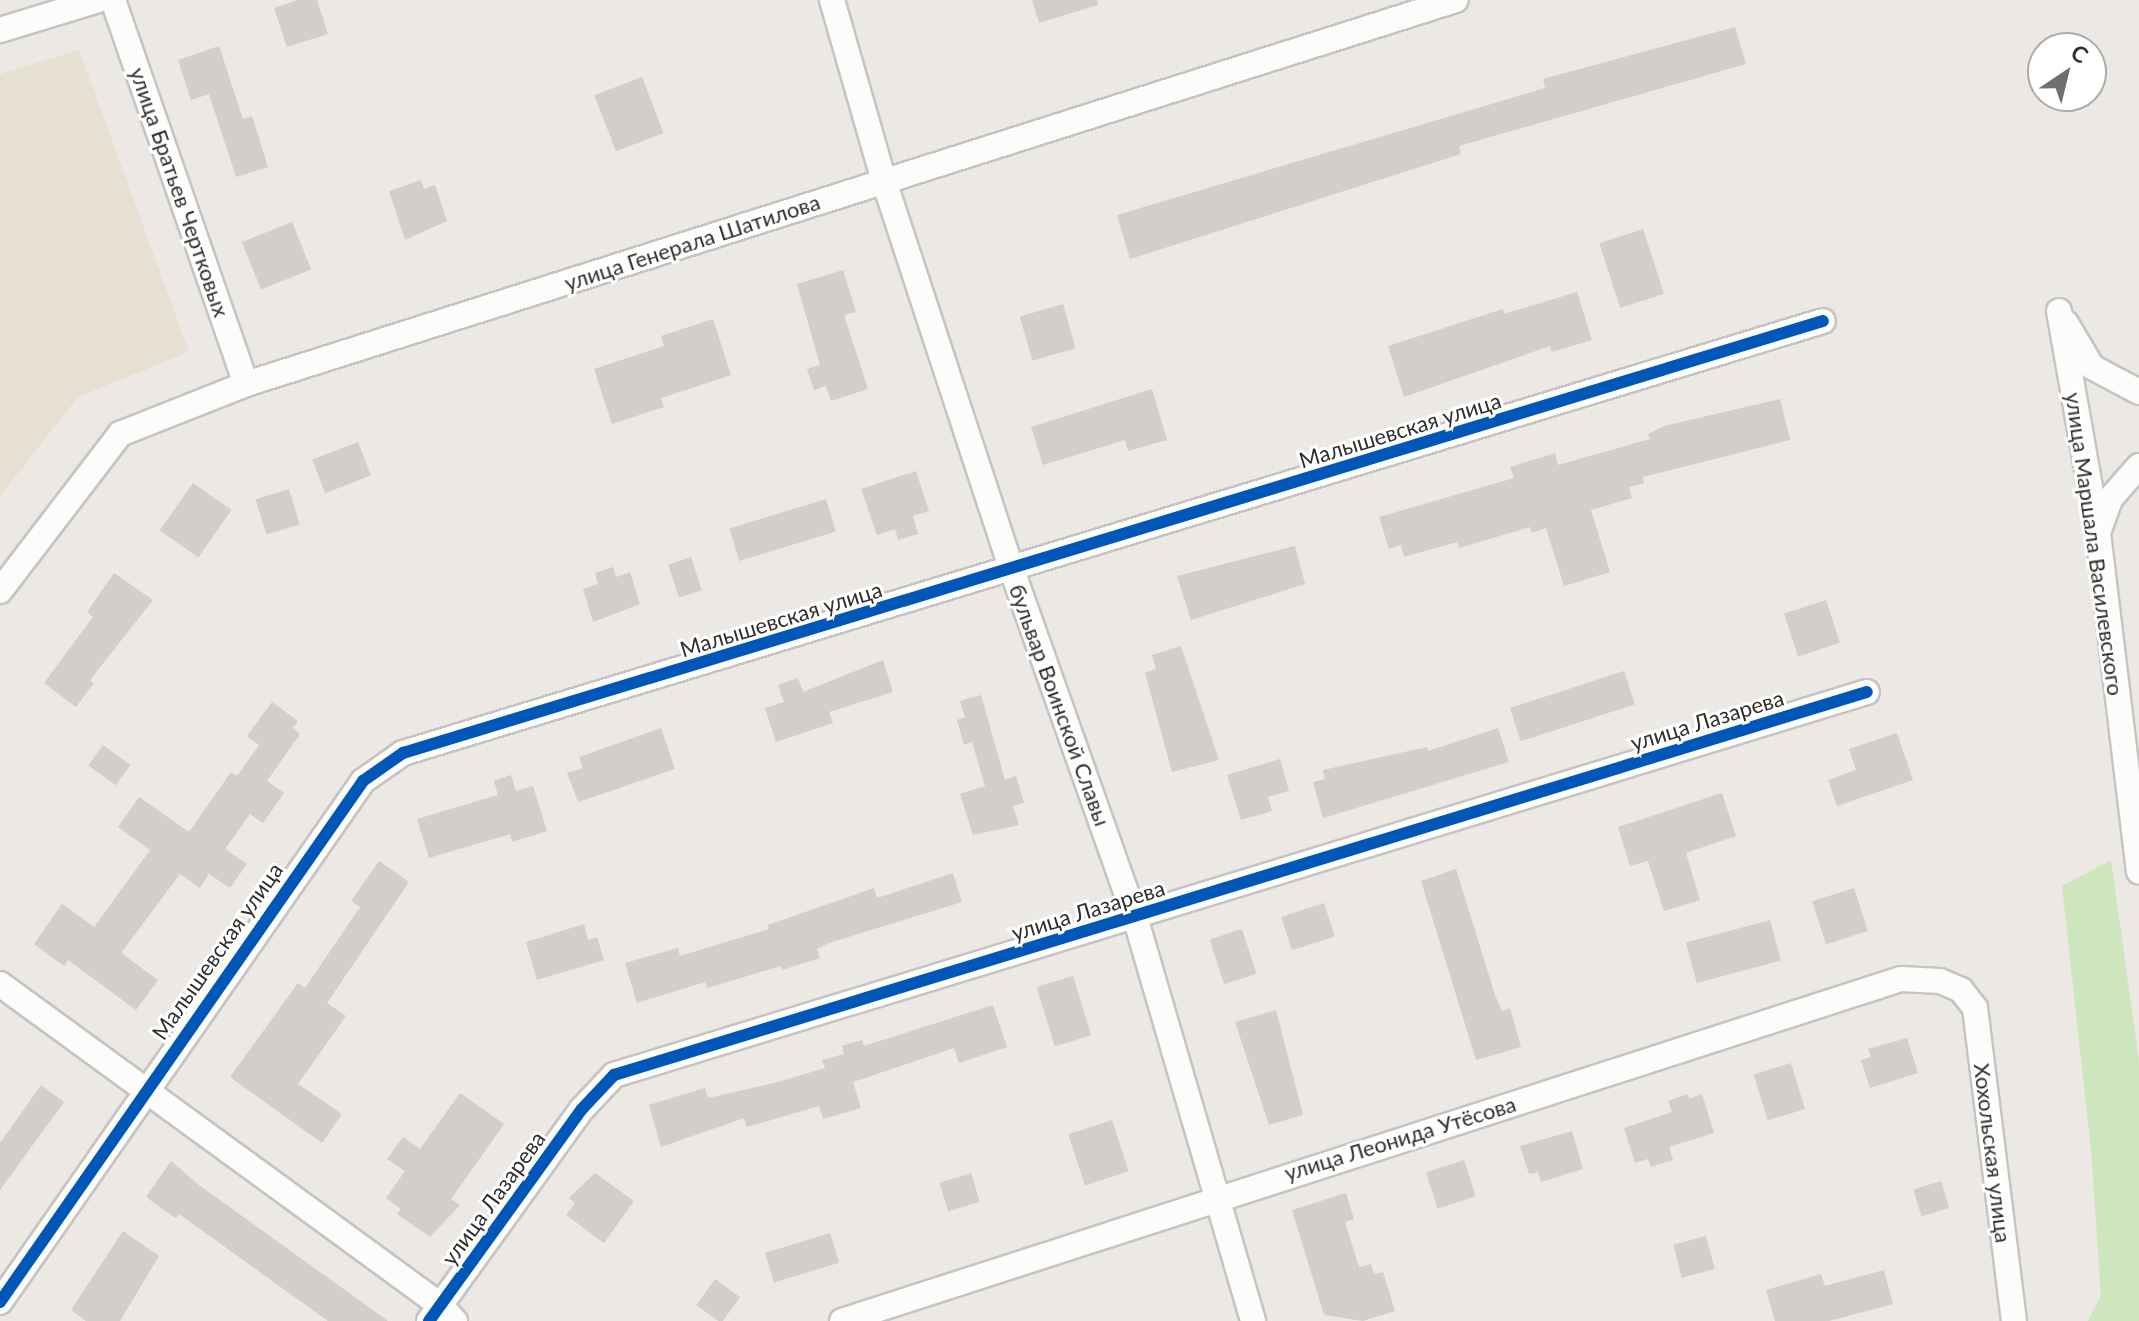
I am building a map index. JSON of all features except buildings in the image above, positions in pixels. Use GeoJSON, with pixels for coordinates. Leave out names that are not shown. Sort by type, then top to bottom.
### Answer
{"type":"FeatureCollection","features":[{"type":"Feature","properties":{"kind":"street"},"geometry":{"type":"LineString","coordinates":[[0,30],[98,0]]}},
{"type":"Feature","properties":{"kind":"street","name":"улица Братьев Чертковых"},"geometry":{"type":"LineString","coordinates":[[113,0],[246,384]]}},
{"type":"Feature","properties":{"kind":"street","name":"бульвар Воинской Славы"},"geometry":{"type":"LineString","coordinates":[[832,0],[884,181],[1012,570],[1135,917],[1220,1195],[1253,1321]]}},
{"type":"Feature","properties":{"kind":"street","name":"улица Генерала Шатилова"},"geometry":{"type":"LineString","coordinates":[[0,591],[120,434],[246,384],[1456,0]]}},
{"type":"Feature","properties":{"kind":"street","name":"улица Маршала Василевского"},"geometry":{"type":"LineString","coordinates":[[2139,392],[2092,367],[2059,311],[2098,533],[2139,872]]}},
{"type":"Feature","properties":{"kind":"street","name":"Малышевская улица"},"geometry":{"type":"LineString","coordinates":[[0,1302],[143,1089],[363,781],[403,753],[1823,321]]}},
{"type":"Feature","properties":{"kind":"street"},"geometry":{"type":"LineString","coordinates":[[2098,533],[2110,499],[2139,466]]}},
{"type":"Feature","properties":{"kind":"street","name":"улица Лазарева"},"geometry":{"type":"LineString","coordinates":[[442,1316],[582,1109],[614,1075],[1867,692]]}},
{"type":"Feature","properties":{"kind":"street","name":"улица Леонида Утёсова"},"geometry":{"type":"LineString","coordinates":[[842,1321],[1220,1195],[1901,979],[1940,981],[1961,990]]}},
{"type":"Feature","properties":{"kind":"street"},"geometry":{"type":"LineString","coordinates":[[0,984],[442,1316]]}},
{"type":"Feature","properties":{"kind":"street","name":"Хохольская улица"},"geometry":{"type":"LineString","coordinates":[[1961,990],[1975,1008],[2014,1321]]}},
{"type":"Feature","properties":{"kind":"shaded area"},"geometry":{"type":"Polygon","coordinates":[[[79,50],[189,352],[78,397],[0,496],[0,74],[79,50]]]}},
{"type":"Feature","properties":{"kind":"green space"},"geometry":{"type":"Polygon","coordinates":[[[2111,860],[2139,1061],[2139,1321],[2088,1321],[2101,1296],[2091,1150],[2062,886],[2111,860]]]}},
{"type":"Feature","properties":{"kind":"cycle path"},"geometry":{"type":"LineString","coordinates":[[0,1302],[363,781],[403,753],[1823,321]]}},
{"type":"Feature","properties":{"kind":"cycle path"},"geometry":{"type":"LineString","coordinates":[[429,1321],[582,1109],[614,1075],[1867,692]]}}]}
